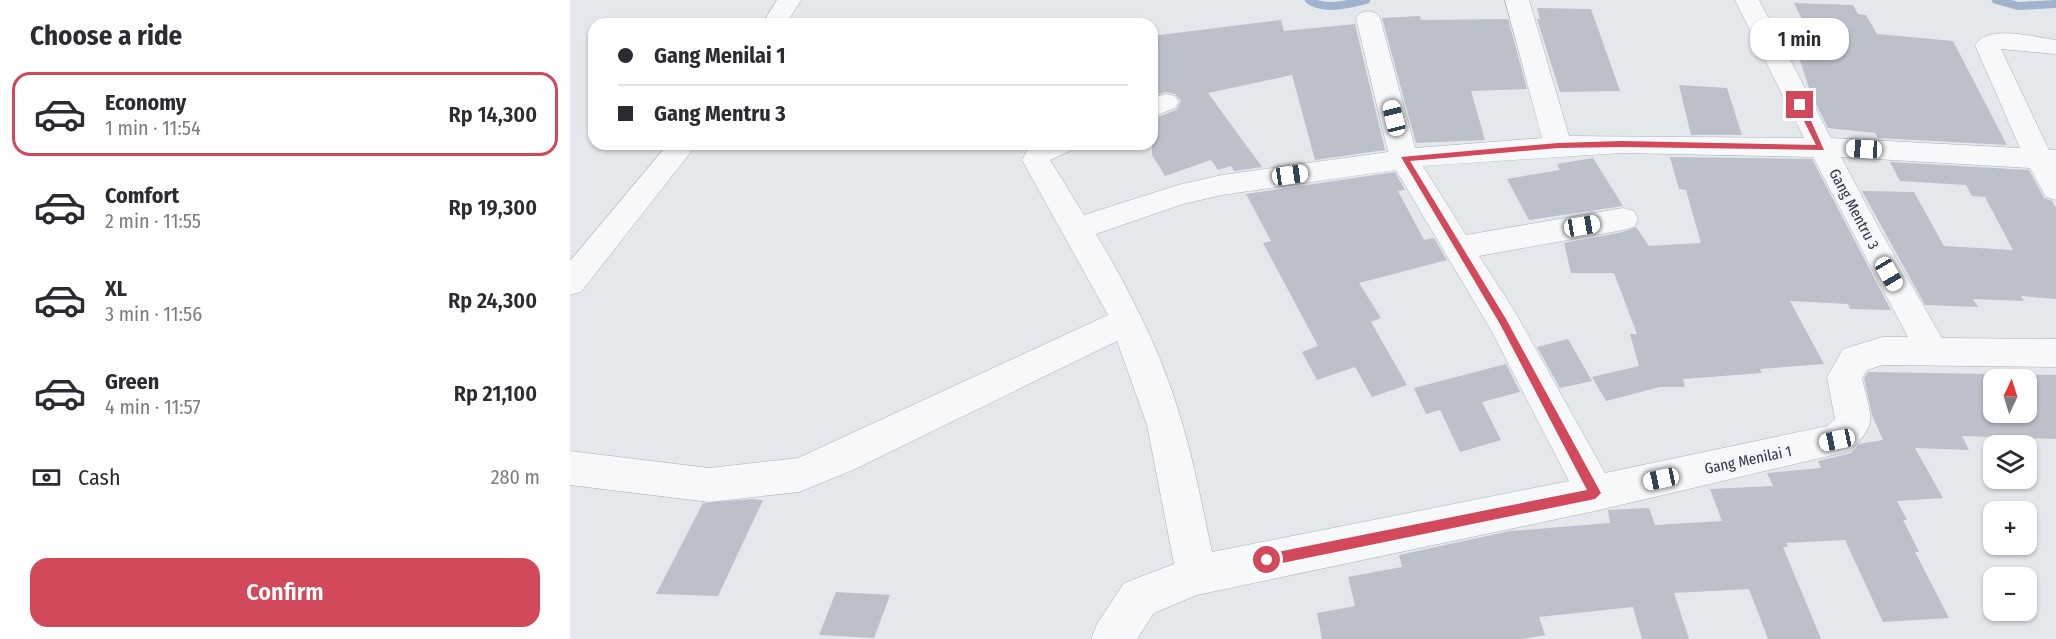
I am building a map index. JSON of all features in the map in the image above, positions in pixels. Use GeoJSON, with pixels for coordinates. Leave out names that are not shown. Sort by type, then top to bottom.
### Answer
{"type":"FeatureCollection","features":[{"type":"Feature","properties":{"kind":"street"},"geometry":{"type":"LineString","coordinates":[[778,18],[789,0]]}},
{"type":"Feature","properties":{"kind":"street"},"geometry":{"type":"LineString","coordinates":[[1517,0],[1558,146]]}},
{"type":"Feature","properties":{"kind":"street","name":"Gang Mentru 3"},"geometry":{"type":"LineString","coordinates":[[1747,0],[1821,148],[1933,352]]}},
{"type":"Feature","properties":{"kind":"street"},"geometry":{"type":"LineString","coordinates":[[1368,18],[1404,159],[1503,321],[1595,493]]}},
{"type":"Feature","properties":{"kind":"street"},"geometry":{"type":"LineString","coordinates":[[2056,47],[1997,41],[1987,45],[2047,160],[2056,190]]}},
{"type":"Feature","properties":{"kind":"street"},"geometry":{"type":"LineString","coordinates":[[1077,229],[1201,189],[1404,159],[1558,146],[1622,144],[1821,148],[2047,160]]}},
{"type":"Feature","properties":{"kind":"street"},"geometry":{"type":"LineString","coordinates":[[570,283],[678,150]]}},
{"type":"Feature","properties":{"kind":"street"},"geometry":{"type":"LineString","coordinates":[[1045,150],[1040,152],[1036,160],[1115,294],[1165,425],[1197,574]]}},
{"type":"Feature","properties":{"kind":"street"},"geometry":{"type":"LineString","coordinates":[[1458,248],[1623,219]]}},
{"type":"Feature","properties":{"kind":"street"},"geometry":{"type":"LineString","coordinates":[[570,468],[709,485],[799,475],[863,448],[1127,321]]}},
{"type":"Feature","properties":{"kind":"street","name":"Gang Menilai 1"},"geometry":{"type":"LineString","coordinates":[[1112,639],[1139,598],[1197,574],[1595,493],[1837,440],[1854,424],[1845,377],[1855,359],[1884,351],[2056,353]]}},
{"type":"Feature","properties":{"kind":"building"},"geometry":{"type":"Polygon","coordinates":[[[1794,3],[1853,5],[1858,14],[1866,15],[1877,34],[1953,41],[2007,145],[1878,138],[1875,133],[1828,128],[1811,94],[1796,48],[1817,50],[1794,3]]]}},
{"type":"Feature","properties":{"kind":"building"},"geometry":{"type":"Polygon","coordinates":[[[1537,8],[1591,9],[1620,91],[1560,92],[1537,19],[1540,19],[1537,8]]]}},
{"type":"Feature","properties":{"kind":"building"},"geometry":{"type":"Polygon","coordinates":[[[1420,16],[1421,20],[1508,19],[1527,89],[1471,91],[1485,140],[1416,143],[1382,18],[1420,16]]]}},
{"type":"Feature","properties":{"kind":"building"},"geometry":{"type":"Polygon","coordinates":[[[1281,20],[1284,31],[1355,24],[1385,150],[1315,160],[1292,75],[1208,93],[1262,167],[1234,171],[1231,166],[1218,170],[1211,160],[1165,176],[1152,155],[1152,150],[1158,150],[1158,117],[1176,110],[1181,101],[1175,94],[1166,92],[1158,94],[1158,35],[1281,20]]]}},
{"type":"Feature","properties":{"kind":"building"},"geometry":{"type":"Polygon","coordinates":[[[1679,85],[1727,88],[1742,135],[1691,135],[1679,85]]]}},
{"type":"Feature","properties":{"kind":"building"},"geometry":{"type":"Polygon","coordinates":[[[1670,157],[1812,159],[1891,310],[1850,309],[1848,304],[1790,301],[1824,364],[1760,369],[1762,373],[1683,379],[1685,387],[1660,387],[1606,401],[1592,377],[1639,366],[1630,334],[1637,334],[1614,273],[1571,273],[1564,243],[1623,232],[1636,227],[1649,246],[1701,243],[1686,190],[1679,189],[1670,157]]]}},
{"type":"Feature","properties":{"kind":"building"},"geometry":{"type":"Polygon","coordinates":[[[1593,158],[1623,206],[1529,220],[1507,179],[1560,170],[1557,164],[1593,158]]]}},
{"type":"Feature","properties":{"kind":"building"},"geometry":{"type":"Polygon","coordinates":[[[1890,162],[2029,170],[2044,198],[2052,201],[2056,208],[2056,299],[2021,296],[2024,301],[1973,299],[1978,307],[1925,305],[1862,191],[1914,192],[1944,246],[2013,250],[1985,197],[1972,196],[1966,185],[1900,181],[1890,162]]]}},
{"type":"Feature","properties":{"kind":"building"},"geometry":{"type":"Polygon","coordinates":[[[1395,172],[1405,190],[1398,191],[1424,240],[1434,238],[1447,260],[1359,283],[1381,318],[1371,322],[1407,385],[1372,397],[1355,367],[1317,380],[1302,352],[1318,346],[1263,243],[1271,241],[1246,194],[1395,172]]]}},
{"type":"Feature","properties":{"kind":"building"},"geometry":{"type":"Polygon","coordinates":[[[1568,339],[1592,381],[1560,388],[1537,347],[1568,339]]]}},
{"type":"Feature","properties":{"kind":"building"},"geometry":{"type":"Polygon","coordinates":[[[1506,364],[1520,392],[1482,402],[1501,440],[1460,452],[1440,410],[1426,414],[1414,388],[1506,364]]]}},
{"type":"Feature","properties":{"kind":"building"},"geometry":{"type":"Polygon","coordinates":[[[1868,372],[1983,374],[1983,423],[2037,423],[2037,375],[2056,375],[2056,439],[2037,438],[2037,435],[1962,436],[1969,450],[1915,448],[1943,498],[1897,501],[1907,520],[1903,520],[1919,552],[1915,552],[1949,618],[1883,622],[1845,540],[1786,543],[1788,547],[1783,547],[1821,639],[1768,639],[1749,589],[1674,593],[1689,639],[1642,639],[1633,607],[1539,617],[1545,635],[1522,639],[1322,639],[1317,613],[1355,606],[1348,577],[1402,567],[1399,555],[1510,531],[1610,523],[1608,510],[1649,508],[1655,525],[1722,521],[1710,489],[1773,486],[1767,473],[1821,468],[1818,461],[1851,453],[1859,444],[1883,440],[1872,415],[1864,378],[1868,372]]]}},
{"type":"Feature","properties":{"kind":"building"},"geometry":{"type":"Polygon","coordinates":[[[763,500],[718,596],[656,594],[703,503],[763,500]]]}},
{"type":"Feature","properties":{"kind":"building"},"geometry":{"type":"Polygon","coordinates":[[[836,592],[890,595],[874,638],[819,635],[836,592]]]}},
{"type":"Feature","properties":{"kind":"waterway"},"geometry":{"type":"LineString","coordinates":[[1309,0],[1329,6],[1366,0]]}},
{"type":"Feature","properties":{"kind":"waterway"},"geometry":{"type":"LineString","coordinates":[[1996,0],[2018,6],[2056,4]]}},
{"type":"Feature","properties":{"kind":"route"},"geometry":{"type":"LineString","coordinates":[[1267,560],[1595,493],[1503,321],[1404,159],[1558,146],[1622,144],[1821,148],[1800,105]]}}]}
